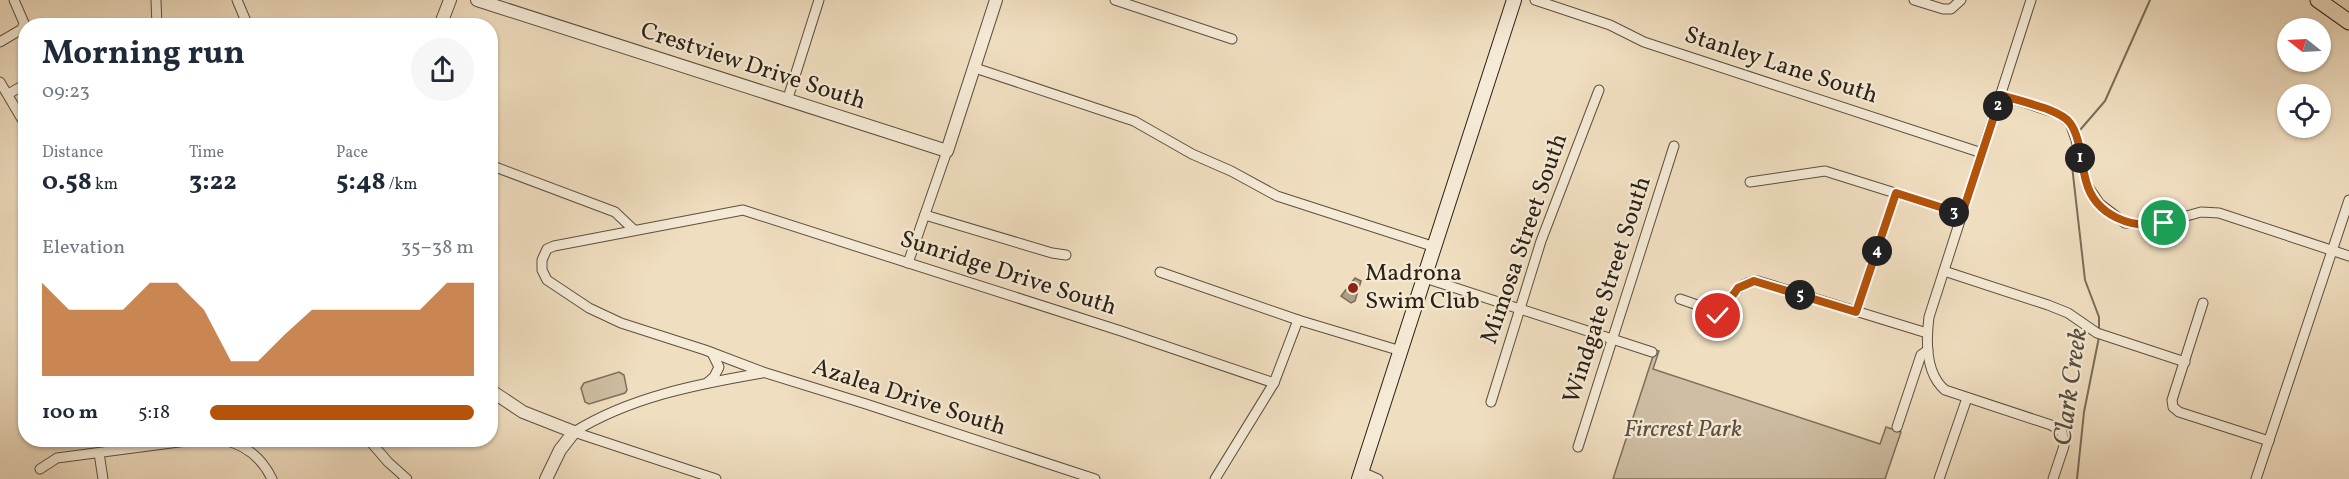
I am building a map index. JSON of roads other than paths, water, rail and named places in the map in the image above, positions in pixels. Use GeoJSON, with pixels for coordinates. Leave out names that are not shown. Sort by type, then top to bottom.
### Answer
{"type":"FeatureCollection","features":[{"type":"Feature","properties":{"kind":"main road"},"geometry":{"type":"LineString","coordinates":[[1361,475],[1514,0]]}},
{"type":"Feature","properties":{"kind":"main road"},"geometry":{"type":"LineString","coordinates":[[2318,0],[2349,22]]}},
{"type":"Feature","properties":{"kind":"street"},"geometry":{"type":"LineString","coordinates":[[14,0],[22,18]]}},
{"type":"Feature","properties":{"kind":"street"},"geometry":{"type":"LineString","coordinates":[[156,0],[157,18]]}},
{"type":"Feature","properties":{"kind":"street"},"geometry":{"type":"LineString","coordinates":[[237,0],[245,18]]}},
{"type":"Feature","properties":{"kind":"street"},"geometry":{"type":"LineString","coordinates":[[443,18],[450,0]]}},
{"type":"Feature","properties":{"kind":"street","name":"Crestview Drive South"},"geometry":{"type":"LineString","coordinates":[[477,0],[947,151]]}},
{"type":"Feature","properties":{"kind":"street"},"geometry":{"type":"LineString","coordinates":[[787,101],[819,0]]}},
{"type":"Feature","properties":{"kind":"street"},"geometry":{"type":"LineString","coordinates":[[908,263],[996,0]]}},
{"type":"Feature","properties":{"kind":"street"},"geometry":{"type":"LineString","coordinates":[[1115,0],[1232,39]]}},
{"type":"Feature","properties":{"kind":"street","name":"Stanley Lane South"},"geometry":{"type":"LineString","coordinates":[[1535,0],[1610,25],[1644,42],[1982,153]]}},
{"type":"Feature","properties":{"kind":"street"},"geometry":{"type":"LineString","coordinates":[[1914,0],[1943,9],[1951,9],[1961,0]]}},
{"type":"Feature","properties":{"kind":"street"},"geometry":{"type":"LineString","coordinates":[[2031,0],[1929,316],[1927,333],[1933,373],[1940,385],[1952,393],[2051,425],[2062,432],[2064,446],[2053,479]]}},
{"type":"Feature","properties":{"kind":"street"},"geometry":{"type":"LineString","coordinates":[[0,42],[18,31]]}},
{"type":"Feature","properties":{"kind":"street"},"geometry":{"type":"LineString","coordinates":[[975,68],[1134,121],[1181,148],[1277,196],[1435,247]]}},
{"type":"Feature","properties":{"kind":"street"},"geometry":{"type":"LineString","coordinates":[[0,81],[18,112]]}},
{"type":"Feature","properties":{"kind":"street"},"geometry":{"type":"LineString","coordinates":[[8,94],[18,88]]}},
{"type":"Feature","properties":{"kind":"street","name":"Mimosa Street South"},"geometry":{"type":"LineString","coordinates":[[1491,402],[1541,241],[1599,90]]}},
{"type":"Feature","properties":{"kind":"street"},"geometry":{"type":"LineString","coordinates":[[2001,95],[2058,114],[2070,123],[2087,185],[2100,204],[2125,223],[2154,225],[2201,212],[2219,213],[2349,256]]}},
{"type":"Feature","properties":{"kind":"street","name":"Windgate Street South"},"geometry":{"type":"LineString","coordinates":[[1578,447],[1674,146]]}},
{"type":"Feature","properties":{"kind":"street"},"geometry":{"type":"LineString","coordinates":[[498,168],[615,212],[634,230]]}},
{"type":"Feature","properties":{"kind":"street"},"geometry":{"type":"LineString","coordinates":[[1750,182],[1825,171],[1962,214]]}},
{"type":"Feature","properties":{"kind":"street"},"geometry":{"type":"LineString","coordinates":[[1856,312],[1896,193]]}},
{"type":"Feature","properties":{"kind":"street"},"geometry":{"type":"LineString","coordinates":[[2256,479],[2349,200]]}},
{"type":"Feature","properties":{"kind":"street","name":"Sunridge Drive South"},"geometry":{"type":"LineString","coordinates":[[544,254],[555,246],[743,210],[1121,331],[1274,383]]}},
{"type":"Feature","properties":{"kind":"street"},"geometry":{"type":"LineString","coordinates":[[925,215],[1052,253],[1066,255]]}},
{"type":"Feature","properties":{"kind":"street","name":"Azalea Drive South"},"geometry":{"type":"LineString","coordinates":[[544,254],[542,270],[547,280],[589,308],[621,323],[763,372],[869,404],[1095,479]]}},
{"type":"Feature","properties":{"kind":"street"},"geometry":{"type":"LineString","coordinates":[[1944,271],[2054,307],[2068,313],[2097,333],[2186,362]]}},
{"type":"Feature","properties":{"kind":"street"},"geometry":{"type":"LineString","coordinates":[[1160,272],[1298,320],[1401,351]]}},
{"type":"Feature","properties":{"kind":"street"},"geometry":{"type":"LineString","coordinates":[[1425,278],[1652,352]]}},
{"type":"Feature","properties":{"kind":"street"},"geometry":{"type":"LineString","coordinates":[[1680,299],[1701,306],[1718,316],[1738,288],[1749,282],[1758,282],[1927,333]]}},
{"type":"Feature","properties":{"kind":"street"},"geometry":{"type":"LineString","coordinates":[[2203,303],[2172,400],[2173,407],[2179,412],[2269,441]]}},
{"type":"Feature","properties":{"kind":"street"},"geometry":{"type":"LineString","coordinates":[[1215,479],[1274,383],[1298,320]]}},
{"type":"Feature","properties":{"kind":"street"},"geometry":{"type":"LineString","coordinates":[[1897,427],[1921,355],[1928,350]]}},
{"type":"Feature","properties":{"kind":"street"},"geometry":{"type":"LineString","coordinates":[[707,382],[714,377],[719,367],[712,353]]}},
{"type":"Feature","properties":{"kind":"street"},"geometry":{"type":"LineString","coordinates":[[546,479],[560,450],[574,432],[614,410],[707,382],[763,372]]}},
{"type":"Feature","properties":{"kind":"street"},"geometry":{"type":"LineString","coordinates":[[498,395],[523,412],[574,432],[716,479]]}},
{"type":"Feature","properties":{"kind":"street"},"geometry":{"type":"LineString","coordinates":[[1939,479],[1967,398]]}},
{"type":"Feature","properties":{"kind":"street"},"geometry":{"type":"LineString","coordinates":[[40,469],[57,458],[143,447]]}},
{"type":"Feature","properties":{"kind":"street"},"geometry":{"type":"LineString","coordinates":[[242,447],[262,462],[272,479]]}},
{"type":"Feature","properties":{"kind":"street"},"geometry":{"type":"LineString","coordinates":[[375,447],[407,479]]}},
{"type":"Feature","properties":{"kind":"street"},"geometry":{"type":"LineString","coordinates":[[99,453],[103,479]]}},
{"type":"Feature","properties":{"kind":"street"},"geometry":{"type":"LineString","coordinates":[[1361,475],[1378,479]]}},
{"type":"Feature","properties":{"kind":"waterway","name":"Clark Creek"},"geometry":{"type":"LineString","coordinates":[[2078,137],[2080,130],[2105,101],[2150,0]]}},
{"type":"Feature","properties":{"kind":"waterway","name":"Clark Creek"},"geometry":{"type":"LineString","coordinates":[[2074,148],[2071,157],[2085,280],[2099,317],[2099,331]]}},
{"type":"Feature","properties":{"kind":"waterway","name":"Clark Creek"},"geometry":{"type":"LineString","coordinates":[[2077,479],[2084,412],[2099,337]]}},
{"type":"Feature","properties":{"kind":"place","name":"Madrona Swim Club"},"geometry":{"type":"Point","coordinates":[1353,288]}},
{"type":"Feature","properties":{"kind":"park label","name":"Fircrest Park"},"geometry":{"type":"Point","coordinates":[1683,430]}}]}
